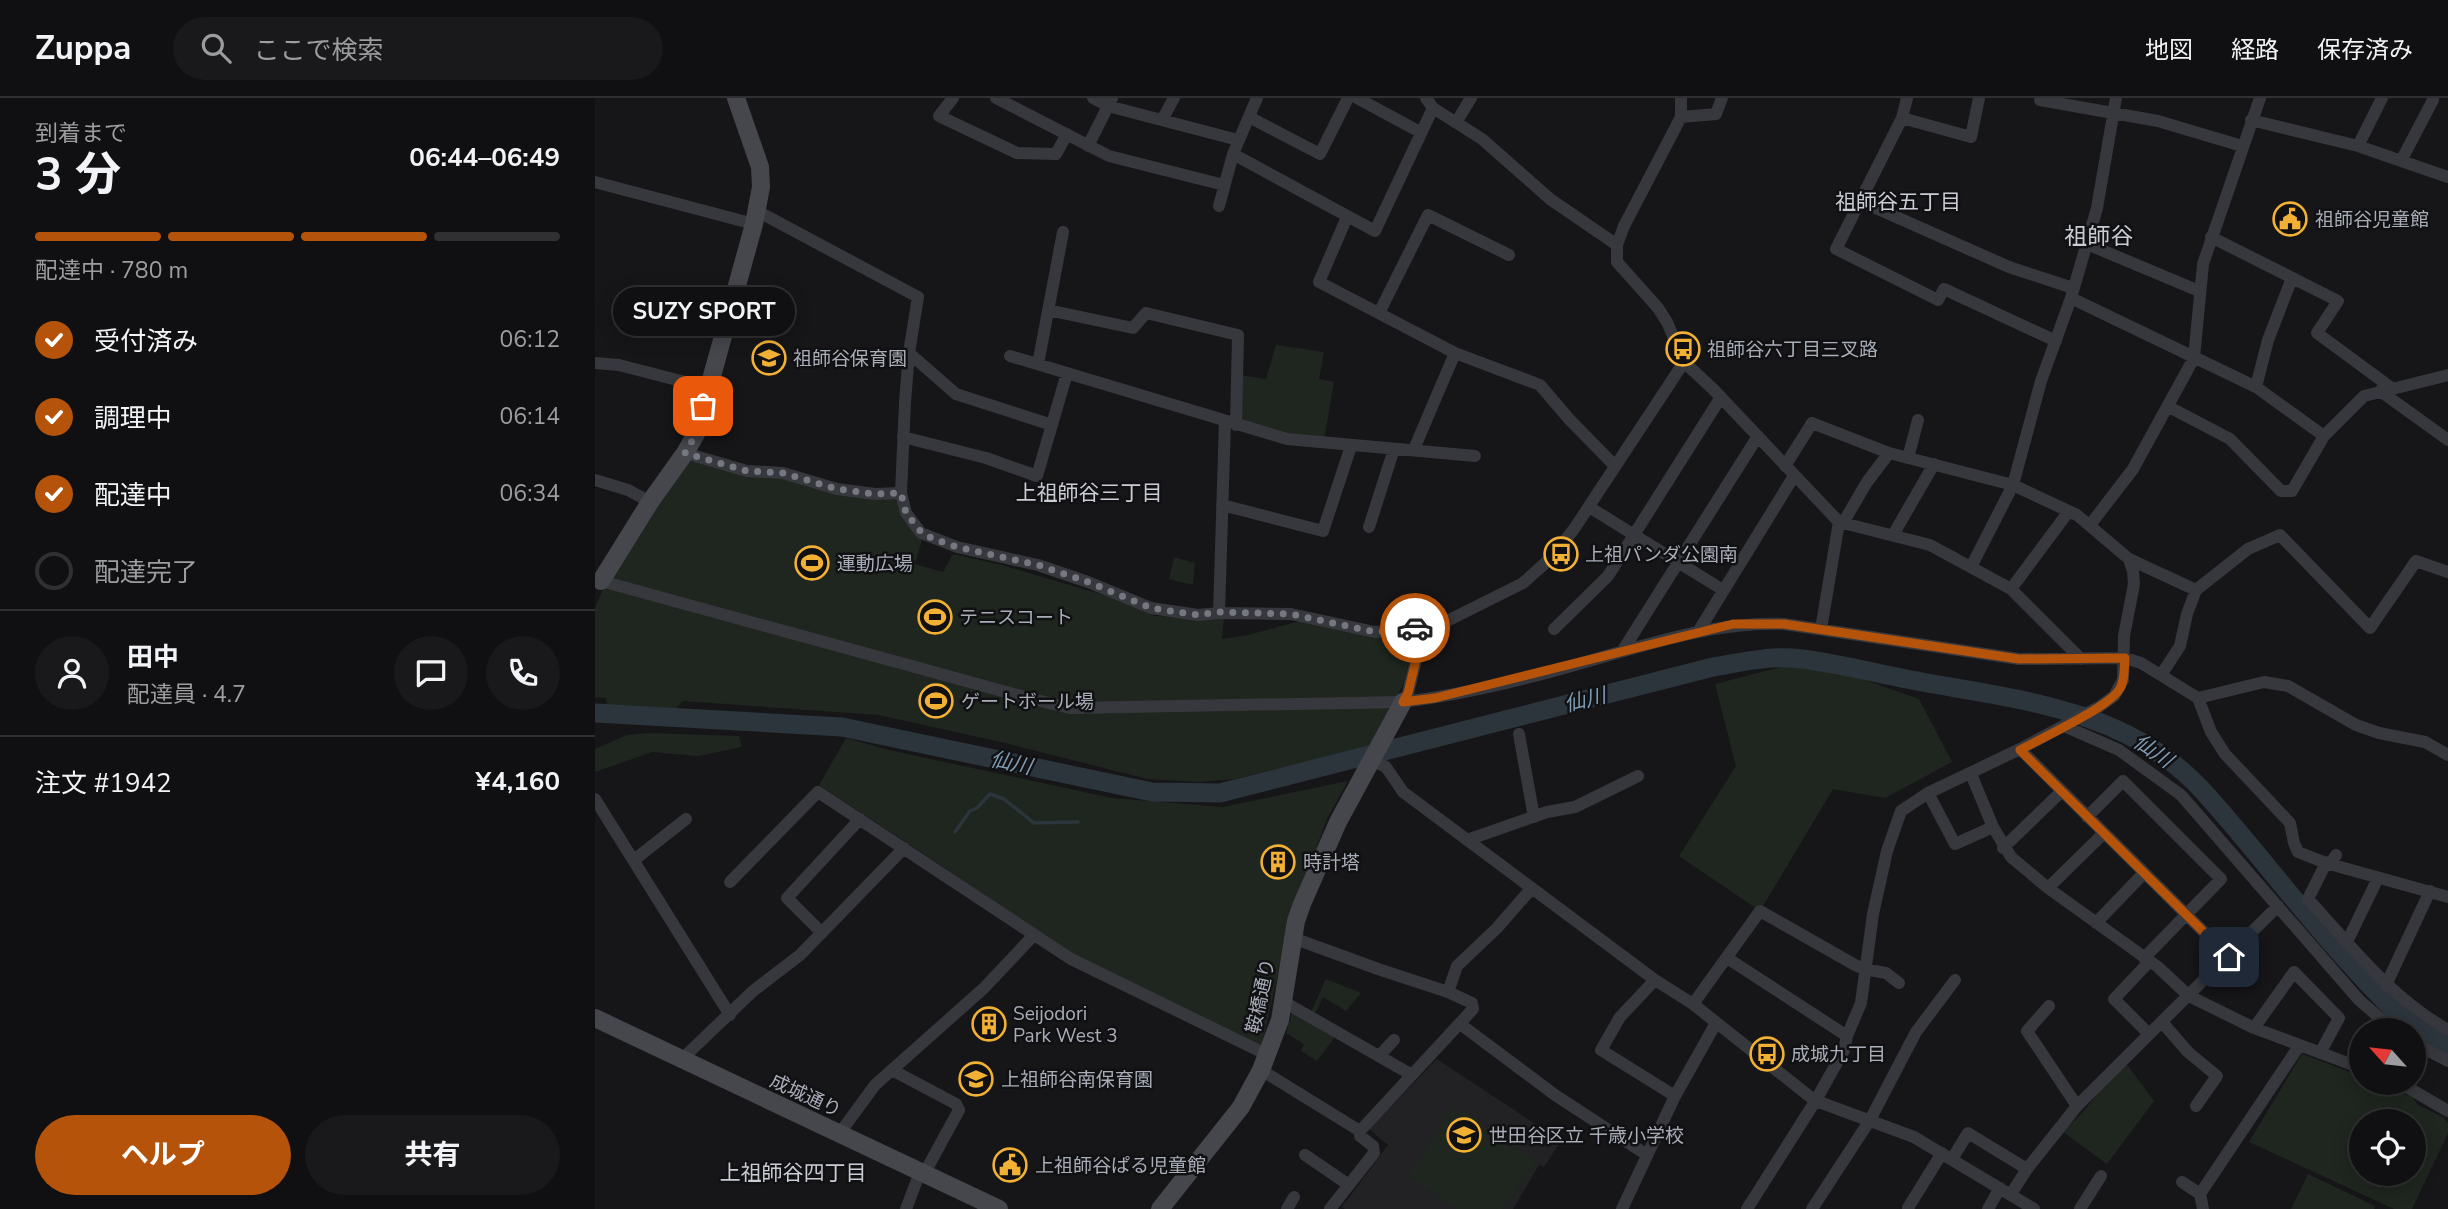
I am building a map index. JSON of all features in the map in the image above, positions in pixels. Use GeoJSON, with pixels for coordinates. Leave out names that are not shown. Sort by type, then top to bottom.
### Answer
{"type":"FeatureCollection","features":[{"type":"Feature","properties":{"kind":"street"},"geometry":{"type":"LineString","coordinates":[[736,98],[760,167],[761,187],[756,218],[696,434],[601,581],[1070,708],[1403,702],[1449,695],[1573,666],[1623,650],[1733,624],[1761,623],[1821,629],[2019,659],[2125,658],[2141,663],[2198,698],[2211,732],[2225,754],[2290,823],[2298,852],[2331,859],[2378,878],[2448,897]]}},
{"type":"Feature","properties":{"kind":"street"},"geometry":{"type":"LineString","coordinates":[[953,98],[939,116],[1017,153],[1056,154],[1067,134]]}},
{"type":"Feature","properties":{"kind":"street"},"geometry":{"type":"LineString","coordinates":[[996,98],[1109,156],[1224,185]]}},
{"type":"Feature","properties":{"kind":"street"},"geometry":{"type":"LineString","coordinates":[[1093,98],[1238,140]]}},
{"type":"Feature","properties":{"kind":"street"},"geometry":{"type":"LineString","coordinates":[[1162,120],[1174,98]]}},
{"type":"Feature","properties":{"kind":"street"},"geometry":{"type":"LineString","coordinates":[[1219,206],[1233,154],[1257,98]]}},
{"type":"Feature","properties":{"kind":"street"},"geometry":{"type":"LineString","coordinates":[[1249,117],[1320,154],[1348,98]]}},
{"type":"Feature","properties":{"kind":"street"},"geometry":{"type":"LineString","coordinates":[[1357,98],[1420,132]]}},
{"type":"Feature","properties":{"kind":"street"},"geometry":{"type":"LineString","coordinates":[[1457,121],[1471,98]]}},
{"type":"Feature","properties":{"kind":"street"},"geometry":{"type":"LineString","coordinates":[[1681,98],[1681,117],[1624,226],[1617,246],[1618,262],[1663,315],[1684,362],[1841,522],[1930,545],[2011,589],[2081,659]]}},
{"type":"Feature","properties":{"kind":"street"},"geometry":{"type":"LineString","coordinates":[[1681,117],[1716,114],[1722,98]]}},
{"type":"Feature","properties":{"kind":"street"},"geometry":{"type":"LineString","coordinates":[[1907,98],[1902,118],[1836,249],[1938,300],[1944,289],[2056,341]]}},
{"type":"Feature","properties":{"kind":"street"},"geometry":{"type":"LineString","coordinates":[[1902,118],[1971,137],[1979,98]]}},
{"type":"Feature","properties":{"kind":"street"},"geometry":{"type":"LineString","coordinates":[[1971,567],[2013,485],[2031,414],[2072,293],[2097,208],[2116,98]]}},
{"type":"Feature","properties":{"kind":"street"},"geometry":{"type":"LineString","coordinates":[[2090,525],[2133,469],[2194,358],[2203,264],[2260,98]]}},
{"type":"Feature","properties":{"kind":"street"},"geometry":{"type":"LineString","coordinates":[[2358,146],[2382,98]]}},
{"type":"Feature","properties":{"kind":"street"},"geometry":{"type":"LineString","coordinates":[[2040,100],[2158,121],[2242,146]]}},
{"type":"Feature","properties":{"kind":"street"},"geometry":{"type":"LineString","coordinates":[[2401,161],[2433,100]]}},
{"type":"Feature","properties":{"kind":"street"},"geometry":{"type":"LineString","coordinates":[[1088,146],[1110,102]]}},
{"type":"Feature","properties":{"kind":"street"},"geometry":{"type":"LineString","coordinates":[[1233,154],[1375,231],[1420,132],[1429,103],[1482,139],[1550,199],[1617,246]]}},
{"type":"Feature","properties":{"kind":"street"},"geometry":{"type":"LineString","coordinates":[[2251,120],[2358,146],[2448,177]]}},
{"type":"Feature","properties":{"kind":"street"},"geometry":{"type":"LineString","coordinates":[[595,182],[756,218],[918,297],[909,354],[903,437],[901,493],[906,513],[922,533],[934,539],[957,547],[1038,565],[1151,608],[1198,615],[1219,612],[1291,614],[1375,632],[1445,622],[1523,583],[1562,545],[1684,362]]}},
{"type":"Feature","properties":{"kind":"street"},"geometry":{"type":"LineString","coordinates":[[1860,201],[2072,293],[2194,358],[2256,387],[2324,436]]}},
{"type":"Feature","properties":{"kind":"street"},"geometry":{"type":"LineString","coordinates":[[1379,313],[1428,215],[1509,255]]}},
{"type":"Feature","properties":{"kind":"street"},"geometry":{"type":"LineString","coordinates":[[1347,218],[1319,282],[1455,354],[1540,386],[1615,466]]}},
{"type":"Feature","properties":{"kind":"street"},"geometry":{"type":"LineString","coordinates":[[1038,365],[1063,232]]}},
{"type":"Feature","properties":{"kind":"street"},"geometry":{"type":"LineString","coordinates":[[2211,237],[2338,300],[2317,334],[2448,440]]}},
{"type":"Feature","properties":{"kind":"street"},"geometry":{"type":"LineString","coordinates":[[2087,244],[2199,290]]}},
{"type":"Feature","properties":{"kind":"street"},"geometry":{"type":"LineString","coordinates":[[2256,387],[2268,340],[2292,278]]}},
{"type":"Feature","properties":{"kind":"street"},"geometry":{"type":"LineString","coordinates":[[1048,310],[1133,328],[1146,313],[1238,335],[1223,505],[1219,612]]}},
{"type":"Feature","properties":{"kind":"street"},"geometry":{"type":"LineString","coordinates":[[909,354],[956,394],[1052,425]]}},
{"type":"Feature","properties":{"kind":"street"},"geometry":{"type":"LineString","coordinates":[[1414,449],[1455,354]]}},
{"type":"Feature","properties":{"kind":"street"},"geometry":{"type":"LineString","coordinates":[[1010,356],[1287,439],[1475,456]]}},
{"type":"Feature","properties":{"kind":"street"},"geometry":{"type":"LineString","coordinates":[[595,363],[619,365],[708,388]]}},
{"type":"Feature","properties":{"kind":"street"},"geometry":{"type":"LineString","coordinates":[[903,437],[986,458],[1037,476],[1067,373]]}},
{"type":"Feature","properties":{"kind":"street"},"geometry":{"type":"LineString","coordinates":[[2169,407],[2230,439],[2281,491],[2292,491],[2324,436],[2364,396],[2448,375]]}},
{"type":"Feature","properties":{"kind":"street"},"geometry":{"type":"LineString","coordinates":[[1554,629],[1608,576],[1721,397]]}},
{"type":"Feature","properties":{"kind":"street"},"geometry":{"type":"LineString","coordinates":[[1909,458],[1918,420]]}},
{"type":"Feature","properties":{"kind":"street"},"geometry":{"type":"LineString","coordinates":[[1698,632],[1789,471],[1812,423],[1889,453],[2013,485],[2069,511],[2090,525],[2129,559],[2196,590]]}},
{"type":"Feature","properties":{"kind":"street"},"geometry":{"type":"LineString","coordinates":[[1623,650],[1758,436]]}},
{"type":"Feature","properties":{"kind":"street"},"geometry":{"type":"LineString","coordinates":[[1223,505],[1323,531],[1351,446]]}},
{"type":"Feature","properties":{"kind":"street"},"geometry":{"type":"LineString","coordinates":[[1370,527],[1394,449]]}},
{"type":"Feature","properties":{"kind":"street"},"geometry":{"type":"LineString","coordinates":[[685,453],[747,471],[783,473],[837,489],[875,494],[901,493]]}},
{"type":"Feature","properties":{"kind":"street"},"geometry":{"type":"LineString","coordinates":[[1821,629],[1841,522],[1889,453]]}},
{"type":"Feature","properties":{"kind":"street"},"geometry":{"type":"LineString","coordinates":[[1893,535],[1934,464]]}},
{"type":"Feature","properties":{"kind":"street"},"geometry":{"type":"LineString","coordinates":[[595,480],[628,490],[650,502]]}},
{"type":"Feature","properties":{"kind":"street"},"geometry":{"type":"LineString","coordinates":[[1589,507],[1723,590]]}},
{"type":"Feature","properties":{"kind":"street"},"geometry":{"type":"LineString","coordinates":[[2011,589],[2069,511]]}},
{"type":"Feature","properties":{"kind":"street"},"geometry":{"type":"LineString","coordinates":[[2161,675],[2180,646],[2196,590],[2248,549],[2280,535],[2370,628],[2416,561],[2448,572]]}},
{"type":"Feature","properties":{"kind":"street"},"geometry":{"type":"LineString","coordinates":[[1747,1209],[1816,1100],[1844,1050],[1847,1035],[1861,1003],[1873,914],[1897,818],[1905,806],[2020,750],[2096,709],[2119,691],[2123,680],[2125,636],[2134,584],[2129,559]]}},
{"type":"Feature","properties":{"kind":"street"},"geometry":{"type":"LineString","coordinates":[[1403,702],[1408,693],[1424,627]]}},
{"type":"Feature","properties":{"kind":"street"},"geometry":{"type":"LineString","coordinates":[[2198,698],[2264,682],[2288,686],[2356,725],[2379,733],[2425,742],[2448,755]]}},
{"type":"Feature","properties":{"kind":"street","name":"鞍橋通り"},"geometry":{"type":"LineString","coordinates":[[1160,1209],[1241,1107],[1264,1062],[1284,1002],[1293,938],[1302,904],[1327,845],[1374,769],[1384,735],[1403,702]]}},
{"type":"Feature","properties":{"kind":"street"},"geometry":{"type":"LineString","coordinates":[[2066,724],[2119,750],[2181,795],[2359,1000],[2380,1018]]}},
{"type":"Feature","properties":{"kind":"street"},"geometry":{"type":"LineString","coordinates":[[1519,734],[1534,817]]}},
{"type":"Feature","properties":{"kind":"street"},"geometry":{"type":"LineString","coordinates":[[2020,750],[2229,957]]}},
{"type":"Feature","properties":{"kind":"street"},"geometry":{"type":"LineString","coordinates":[[1374,769],[1655,980],[1693,1004],[1816,1100],[1913,1137],[2034,1209]]}},
{"type":"Feature","properties":{"kind":"street"},"geometry":{"type":"LineString","coordinates":[[1971,774],[2003,848],[2048,888],[2158,967],[2189,996],[2254,1028],[2349,1064]]}},
{"type":"Feature","properties":{"kind":"street"},"geometry":{"type":"LineString","coordinates":[[1467,841],[1534,817],[1575,807],[1638,776]]}},
{"type":"Feature","properties":{"kind":"street"},"geometry":{"type":"LineString","coordinates":[[2087,817],[2123,781],[2221,878],[2186,914],[2114,999],[2149,1034]]}},
{"type":"Feature","properties":{"kind":"street"},"geometry":{"type":"LineString","coordinates":[[2003,848],[2062,791]]}},
{"type":"Feature","properties":{"kind":"street"},"geometry":{"type":"LineString","coordinates":[[730,882],[818,792],[1071,959],[1264,1062],[1360,1131],[1360,1136],[1373,1146],[1374,1153],[1330,1209]]}},
{"type":"Feature","properties":{"kind":"street"},"geometry":{"type":"LineString","coordinates":[[1928,793],[1955,844],[1993,827]]}},
{"type":"Feature","properties":{"kind":"street"},"geometry":{"type":"LineString","coordinates":[[595,799],[730,1015]]}},
{"type":"Feature","properties":{"kind":"street"},"geometry":{"type":"LineString","coordinates":[[634,860],[686,819]]}},
{"type":"Feature","properties":{"kind":"street"},"geometry":{"type":"LineString","coordinates":[[822,933],[787,898],[860,819]]}},
{"type":"Feature","properties":{"kind":"street"},"geometry":{"type":"LineString","coordinates":[[2048,888],[2104,833]]}},
{"type":"Feature","properties":{"kind":"street"},"geometry":{"type":"LineString","coordinates":[[681,1060],[753,991],[800,955],[904,848]]}},
{"type":"Feature","properties":{"kind":"street"},"geometry":{"type":"LineString","coordinates":[[2331,859],[2308,899],[2386,985],[2405,1002],[2448,1030]]}},
{"type":"Feature","properties":{"kind":"street"},"geometry":{"type":"LineString","coordinates":[[2096,923],[2144,873]]}},
{"type":"Feature","properties":{"kind":"street"},"geometry":{"type":"LineString","coordinates":[[2347,942],[2378,878]]}},
{"type":"Feature","properties":{"kind":"street"},"geometry":{"type":"LineString","coordinates":[[1448,992],[1457,966],[1497,928],[1531,888]]}},
{"type":"Feature","properties":{"kind":"street"},"geometry":{"type":"LineString","coordinates":[[2386,985],[2430,891]]}},
{"type":"Feature","properties":{"kind":"street"},"geometry":{"type":"LineString","coordinates":[[1988,1209],[2027,1169],[2077,1106],[2278,906]]}},
{"type":"Feature","properties":{"kind":"street"},"geometry":{"type":"LineString","coordinates":[[1693,1004],[1760,911],[1864,970],[1886,973],[1899,984]]}},
{"type":"Feature","properties":{"kind":"street"},"geometry":{"type":"LineString","coordinates":[[839,1134],[875,1086],[984,988],[1034,935]]}},
{"type":"Feature","properties":{"kind":"street"},"geometry":{"type":"LineString","coordinates":[[1293,938],[1448,992],[1472,1003],[1473,1009],[1460,1024],[1360,1131]]}},
{"type":"Feature","properties":{"kind":"street"},"geometry":{"type":"LineString","coordinates":[[1727,958],[1847,1035]]}},
{"type":"Feature","properties":{"kind":"street"},"geometry":{"type":"LineString","coordinates":[[2254,1028],[2294,972],[2340,1018],[2320,1053]]}},
{"type":"Feature","properties":{"kind":"street"},"geometry":{"type":"LineString","coordinates":[[1655,980],[1620,1017],[1601,1050],[1675,1096]]}},
{"type":"Feature","properties":{"kind":"street"},"geometry":{"type":"LineString","coordinates":[[1812,1209],[1870,1121],[1916,1032],[1955,980]]}},
{"type":"Feature","properties":{"kind":"street"},"geometry":{"type":"LineString","coordinates":[[1284,1002],[1412,1075]]}},
{"type":"Feature","properties":{"kind":"street"},"geometry":{"type":"LineString","coordinates":[[2049,1006],[2027,1031],[2077,1106]]}},
{"type":"Feature","properties":{"kind":"street","name":"成城通り"},"geometry":{"type":"LineString","coordinates":[[595,1018],[999,1209]]}},
{"type":"Feature","properties":{"kind":"street"},"geometry":{"type":"LineString","coordinates":[[2162,1022],[2188,1052],[2217,1076],[2196,1106]]}},
{"type":"Feature","properties":{"kind":"street"},"geometry":{"type":"LineString","coordinates":[[1622,1209],[1675,1096],[1716,1023]]}},
{"type":"Feature","properties":{"kind":"street"},"geometry":{"type":"LineString","coordinates":[[1460,1024],[1555,1095],[1647,1155]]}},
{"type":"Feature","properties":{"kind":"street"},"geometry":{"type":"LineString","coordinates":[[1379,1056],[1394,1040]]}},
{"type":"Feature","properties":{"kind":"street"},"geometry":{"type":"LineString","coordinates":[[2200,1195],[2299,1046]]}},
{"type":"Feature","properties":{"kind":"street"},"geometry":{"type":"LineString","coordinates":[[2426,1049],[2448,1060]]}},
{"type":"Feature","properties":{"kind":"street"},"geometry":{"type":"LineString","coordinates":[[892,1070],[956,1104],[958,1110],[922,1173],[906,1209]]}},
{"type":"Feature","properties":{"kind":"street"},"geometry":{"type":"LineString","coordinates":[[2422,1096],[2448,1111]]}},
{"type":"Feature","properties":{"kind":"street"},"geometry":{"type":"LineString","coordinates":[[1908,1208],[1968,1133],[2027,1169]]}},
{"type":"Feature","properties":{"kind":"street"},"geometry":{"type":"LineString","coordinates":[[1305,1155],[1349,1185]]}},
{"type":"Feature","properties":{"kind":"street"},"geometry":{"type":"LineString","coordinates":[[2080,1209],[2101,1176]]}},
{"type":"Feature","properties":{"kind":"street"},"geometry":{"type":"LineString","coordinates":[[2182,1182],[2200,1195],[2203,1209]]}},
{"type":"Feature","properties":{"kind":"street"},"geometry":{"type":"LineString","coordinates":[[1287,1209],[1294,1197]]}},
{"type":"Feature","properties":{"kind":"shaded area"},"geometry":{"type":"Polygon","coordinates":[[[1276,345],[1324,352],[1319,379],[1334,382],[1324,440],[1287,436],[1239,421],[1240,375],[1266,379],[1276,345]]]}},
{"type":"Feature","properties":{"kind":"shaded area"},"geometry":{"type":"Polygon","coordinates":[[[693,459],[896,496],[923,537],[915,564],[943,572],[953,554],[1002,565],[1114,598],[1155,616],[1224,617],[1222,639],[1300,621],[1416,631],[1404,683],[1374,744],[1235,779],[1199,782],[1147,779],[1001,742],[878,715],[683,701],[675,710],[607,711],[606,698],[595,697],[595,607],[604,588],[685,460],[693,459]]]}},
{"type":"Feature","properties":{"kind":"shaded area"},"geometry":{"type":"Polygon","coordinates":[[[1174,557],[1195,563],[1193,585],[1169,579],[1174,557]]]}},
{"type":"Feature","properties":{"kind":"shaded area"},"geometry":{"type":"Polygon","coordinates":[[[1808,660],[1919,699],[1952,762],[1885,798],[1833,789],[1760,911],[1679,856],[1736,766],[1715,684],[1808,660]]]}},
{"type":"Feature","properties":{"kind":"shaded area"},"geometry":{"type":"Polygon","coordinates":[[[649,733],[739,736],[742,747],[698,756],[652,752],[595,772],[595,749],[627,735],[649,733]]]}},
{"type":"Feature","properties":{"kind":"shaded area"},"geometry":{"type":"Polygon","coordinates":[[[846,738],[889,750],[1112,798],[1223,807],[1348,781],[1327,819],[1290,919],[1262,1045],[1075,957],[819,785],[846,738]]]}},
{"type":"Feature","properties":{"kind":"shaded area"},"geometry":{"type":"Polygon","coordinates":[[[1326,979],[1361,993],[1346,1011],[1323,997],[1315,1014],[1311,1012],[1326,979]]]}},
{"type":"Feature","properties":{"kind":"shaded area"},"geometry":{"type":"Polygon","coordinates":[[[1293,1009],[1337,1034],[1317,1061],[1301,1051],[1304,1044],[1286,1033],[1293,1009]]]}},
{"type":"Feature","properties":{"kind":"shaded area"},"geometry":{"type":"Polygon","coordinates":[[[2302,1054],[2349,1072],[2349,1096],[2410,1096],[2418,1105],[2443,1117],[2448,1123],[2448,1133],[2426,1179],[2426,1109],[2349,1109],[2349,1186],[2423,1186],[2412,1209],[2394,1209],[2249,1142],[2302,1054]]]}},
{"type":"Feature","properties":{"kind":"shaded area","name":"世田谷区立 千歳小学校"},"geometry":{"type":"Polygon","coordinates":[[[1437,1059],[1561,1141],[1544,1167],[1539,1165],[1513,1209],[1345,1209],[1342,1207],[1388,1145],[1369,1129],[1437,1059]]]}},
{"type":"Feature","properties":{"kind":"shaded area"},"geometry":{"type":"Polygon","coordinates":[[[2122,1064],[2128,1066],[2154,1101],[2107,1164],[2063,1132],[2122,1064]]]}},
{"type":"Feature","properties":{"kind":"shaded area"},"geometry":{"type":"Polygon","coordinates":[[[1454,1106],[1536,1160],[1503,1209],[1457,1209],[1408,1176],[1454,1106]]]}},
{"type":"Feature","properties":{"kind":"shaded area"},"geometry":{"type":"Polygon","coordinates":[[[2308,1174],[2375,1206],[2374,1209],[2291,1209],[2308,1174]]]}},
{"type":"Feature","properties":{"kind":"waterway","name":"仙川"},"geometry":{"type":"LineString","coordinates":[[595,713],[842,727],[1152,792],[1220,793],[1713,667],[1780,658],[1832,664],[2036,703],[2109,726],[2143,743],[2174,764],[2203,791],[2332,944],[2384,1000],[2419,1030],[2448,1046]]}},
{"type":"Feature","properties":{"kind":"waterway"},"geometry":{"type":"LineString","coordinates":[[955,832],[970,811],[977,808],[990,794],[1004,799],[1034,823],[1078,822]]}},
{"type":"Feature","properties":{"kind":"way so far"},"geometry":{"type":"LineString","coordinates":[[703,406],[696,434],[685,453],[747,471],[783,473],[837,489],[875,494],[901,493],[906,513],[922,533],[934,539],[957,547],[1038,565],[1151,608],[1198,615],[1219,612],[1291,614],[1375,632],[1415,628]]}},
{"type":"Feature","properties":{"kind":"place","name":"祖師谷児童館"},"geometry":{"type":"Point","coordinates":[2290,219]}},
{"type":"Feature","properties":{"kind":"place","name":"祖師谷六丁目三叉路"},"geometry":{"type":"Point","coordinates":[1683,349]}},
{"type":"Feature","properties":{"kind":"place","name":"祖師谷保育園"},"geometry":{"type":"Point","coordinates":[769,358]}},
{"type":"Feature","properties":{"kind":"place","name":"SUZY SPORT"},"geometry":{"type":"Point","coordinates":[703,406]}},
{"type":"Feature","properties":{"kind":"place","name":"上祖パンダ公園南"},"geometry":{"type":"Point","coordinates":[1561,554]}},
{"type":"Feature","properties":{"kind":"place","name":"運動広場"},"geometry":{"type":"Point","coordinates":[812,563]}},
{"type":"Feature","properties":{"kind":"place","name":"テニスコート"},"geometry":{"type":"Point","coordinates":[935,617]}},
{"type":"Feature","properties":{"kind":"place","name":"ゲートボール場"},"geometry":{"type":"Point","coordinates":[936,701]}},
{"type":"Feature","properties":{"kind":"place","name":"時計塔"},"geometry":{"type":"Point","coordinates":[1278,862]}},
{"type":"Feature","properties":{"kind":"place","name":"Seijodori Park West 3"},"geometry":{"type":"Point","coordinates":[989,1024]}},
{"type":"Feature","properties":{"kind":"place","name":"成城九丁目"},"geometry":{"type":"Point","coordinates":[1767,1054]}},
{"type":"Feature","properties":{"kind":"place","name":"上祖師谷南保育園"},"geometry":{"type":"Point","coordinates":[976,1079]}},
{"type":"Feature","properties":{"kind":"place","name":"世田谷区立 千歳小学校"},"geometry":{"type":"Point","coordinates":[1464,1135]}},
{"type":"Feature","properties":{"kind":"place","name":"上祖師谷ぱる児童館"},"geometry":{"type":"Point","coordinates":[1010,1165]}},
{"type":"Feature","properties":{"kind":"district","name":"祖師谷五丁目"},"geometry":{"type":"Point","coordinates":[1898,202]}},
{"type":"Feature","properties":{"kind":"district","name":"祖師谷"},"geometry":{"type":"Point","coordinates":[2099,236]}},
{"type":"Feature","properties":{"kind":"district","name":"上祖師谷三丁目"},"geometry":{"type":"Point","coordinates":[1089,493]}},
{"type":"Feature","properties":{"kind":"district","name":"上祖師谷四丁目"},"geometry":{"type":"Point","coordinates":[793,1173]}},
{"type":"Feature","properties":{"kind":"route"},"geometry":{"type":"LineString","coordinates":[[1415,628],[1424,627],[1408,693],[1403,702],[1435,698],[1573,666],[1623,650],[1733,624],[1784,624],[2019,659],[2125,658],[2122,686],[2107,703],[2020,750],[2229,957]]}}]}
